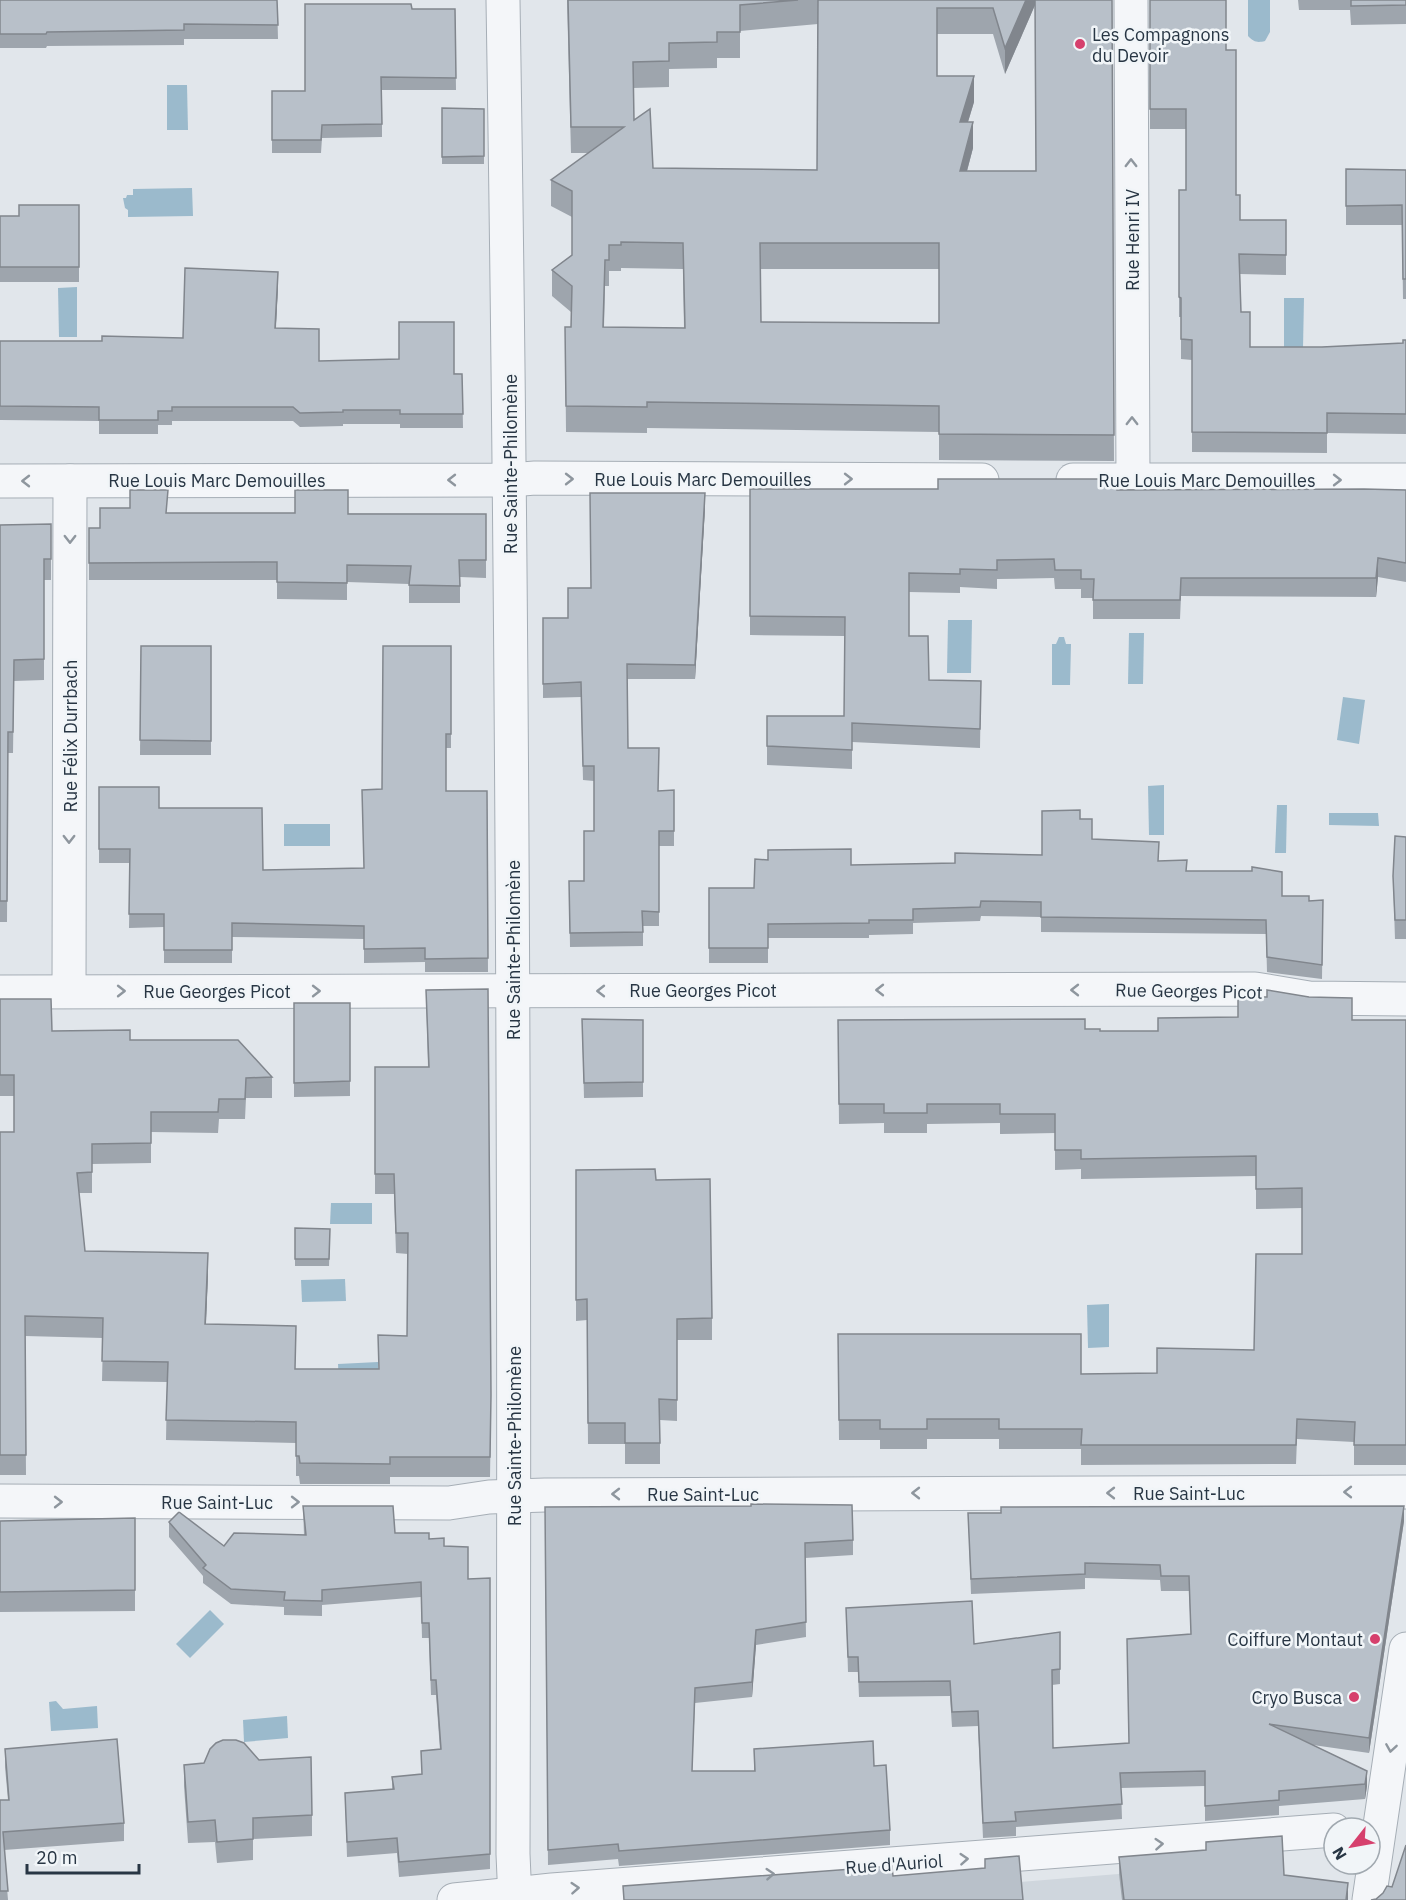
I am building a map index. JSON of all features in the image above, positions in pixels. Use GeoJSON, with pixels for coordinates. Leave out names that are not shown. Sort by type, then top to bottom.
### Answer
{"type":"FeatureCollection","features":[{"type":"Feature","properties":{"kind":"street","name":"Rue Sainte-Philomène"},"geometry":{"type":"LineString","coordinates":[[503,0],[510,480],[513,1854],[515,1897]]}},
{"type":"Feature","properties":{"kind":"street","name":"Rue Henri IV"},"geometry":{"type":"LineString","coordinates":[[1131,0],[1133,480]]}},
{"type":"Feature","properties":{"kind":"street","name":"Rue Louis Marc Demouilles"},"geometry":{"type":"LineString","coordinates":[[0,481],[510,480],[535,478],[1013,480]]}},
{"type":"Feature","properties":{"kind":"street","name":"Rue Félix Durrbach"},"geometry":{"type":"LineString","coordinates":[[69,992],[70,480]]}},
{"type":"Feature","properties":{"kind":"street","name":"Rue Louis Marc Demouilles"},"geometry":{"type":"LineString","coordinates":[[1049,480],[1406,480]]}},
{"type":"Feature","properties":{"kind":"street","name":"Rue Georges Picot"},"geometry":{"type":"LineString","coordinates":[[0,992],[1255,989],[1309,998],[1406,999]]}},
{"type":"Feature","properties":{"kind":"street","name":"Rue Saint-Luc"},"geometry":{"type":"LineString","coordinates":[[0,1502],[449,1503],[489,1497],[569,1495],[1406,1492]]}},
{"type":"Feature","properties":{"kind":"street"},"geometry":{"type":"LineString","coordinates":[[1376,1816],[1406,1649]]}},
{"type":"Feature","properties":{"kind":"street","name":"Rue d'Auriol"},"geometry":{"type":"LineString","coordinates":[[454,1900],[515,1897],[1322,1831]]}},
{"type":"Feature","properties":{"kind":"street"},"geometry":{"type":"LineString","coordinates":[[1369,1900],[1371,1876]]}},
{"type":"Feature","properties":{"kind":"shaded area"},"geometry":{"type":"Polygon","coordinates":[[[1192,1868],[1194,1900],[1021,1900],[1020,1882],[1192,1868]]]}},
{"type":"Feature","properties":{"kind":"water"},"geometry":{"type":"Polygon","coordinates":[[[1248,0],[1270,0],[1270,32],[1265,41],[1256,42],[1248,36],[1248,0]]]}},
{"type":"Feature","properties":{"kind":"water"},"geometry":{"type":"Polygon","coordinates":[[[167,85],[187,85],[188,130],[167,130],[167,85]]]}},
{"type":"Feature","properties":{"kind":"water"},"geometry":{"type":"Polygon","coordinates":[[[192,188],[193,216],[128,217],[123,198],[133,195],[133,189],[192,188]]]}},
{"type":"Feature","properties":{"kind":"water"},"geometry":{"type":"Polygon","coordinates":[[[77,287],[77,337],[59,337],[58,288],[77,287]]]}},
{"type":"Feature","properties":{"kind":"water"},"geometry":{"type":"Polygon","coordinates":[[[1284,298],[1304,298],[1303,348],[1284,347],[1284,298]]]}},
{"type":"Feature","properties":{"kind":"water"},"geometry":{"type":"Polygon","coordinates":[[[948,620],[972,620],[971,673],[947,673],[948,620]]]}},
{"type":"Feature","properties":{"kind":"water"},"geometry":{"type":"Polygon","coordinates":[[[1129,633],[1144,633],[1143,684],[1128,684],[1129,633]]]}},
{"type":"Feature","properties":{"kind":"water"},"geometry":{"type":"Polygon","coordinates":[[[1059,637],[1064,637],[1066,644],[1071,644],[1070,685],[1052,685],[1052,644],[1056,644],[1059,637]]]}},
{"type":"Feature","properties":{"kind":"water"},"geometry":{"type":"Polygon","coordinates":[[[1343,697],[1365,700],[1359,744],[1337,740],[1343,697]]]}},
{"type":"Feature","properties":{"kind":"water"},"geometry":{"type":"Polygon","coordinates":[[[1164,785],[1164,835],[1149,835],[1148,786],[1164,785]]]}},
{"type":"Feature","properties":{"kind":"water"},"geometry":{"type":"Polygon","coordinates":[[[1277,805],[1287,805],[1286,853],[1275,853],[1277,805]]]}},
{"type":"Feature","properties":{"kind":"water"},"geometry":{"type":"Polygon","coordinates":[[[1329,813],[1378,813],[1379,826],[1329,825],[1329,813]]]}},
{"type":"Feature","properties":{"kind":"water"},"geometry":{"type":"Polygon","coordinates":[[[284,824],[330,824],[330,846],[284,846],[284,824]]]}},
{"type":"Feature","properties":{"kind":"water"},"geometry":{"type":"Polygon","coordinates":[[[331,1203],[372,1203],[372,1224],[330,1224],[331,1203]]]}},
{"type":"Feature","properties":{"kind":"water"},"geometry":{"type":"Polygon","coordinates":[[[345,1279],[346,1301],[302,1302],[301,1280],[345,1279]]]}},
{"type":"Feature","properties":{"kind":"water"},"geometry":{"type":"Polygon","coordinates":[[[1109,1304],[1109,1347],[1088,1348],[1087,1305],[1109,1304]]]}},
{"type":"Feature","properties":{"kind":"water"},"geometry":{"type":"Polygon","coordinates":[[[378,1362],[379,1384],[339,1385],[338,1364],[378,1362]]]}},
{"type":"Feature","properties":{"kind":"water"},"geometry":{"type":"Polygon","coordinates":[[[210,1610],[224,1624],[190,1658],[176,1644],[210,1610]]]}},
{"type":"Feature","properties":{"kind":"water"},"geometry":{"type":"Polygon","coordinates":[[[56,1701],[63,1709],[97,1706],[98,1728],[51,1731],[49,1702],[56,1701]]]}},
{"type":"Feature","properties":{"kind":"water"},"geometry":{"type":"Polygon","coordinates":[[[287,1716],[288,1738],[244,1742],[243,1720],[287,1716]]]}},
{"type":"Feature","properties":{"kind":"building"},"geometry":{"type":"Polygon","coordinates":[[[0,0],[277,0],[278,25],[184,24],[184,30],[0,34],[0,0]]]}},
{"type":"Feature","properties":{"kind":"building"},"geometry":{"type":"Polygon","coordinates":[[[568,0],[798,0],[740,5],[740,32],[717,32],[717,42],[669,43],[669,61],[633,62],[634,120],[650,109],[653,168],[817,170],[818,0],[1026,0],[1005,48],[993,8],[937,8],[937,76],[974,76],[960,122],[973,122],[960,171],[1036,171],[1035,0],[1112,0],[1114,435],[939,434],[939,406],[647,402],[647,407],[566,406],[565,327],[571,327],[572,286],[552,270],[572,255],[572,191],[551,180],[624,127],[571,127],[568,0]],[[621,242],[621,245],[609,245],[609,260],[605,260],[603,327],[685,328],[683,243],[621,242]],[[760,243],[761,322],[939,323],[939,243],[760,243]]]}},
{"type":"Feature","properties":{"kind":"building"},"geometry":{"type":"Polygon","coordinates":[[[1150,0],[1226,0],[1226,50],[1236,50],[1236,195],[1240,195],[1240,220],[1286,220],[1286,255],[1239,254],[1241,312],[1250,312],[1250,347],[1322,347],[1403,343],[1403,340],[1406,340],[1406,414],[1327,413],[1327,433],[1192,432],[1192,340],[1181,339],[1181,298],[1179,297],[1179,190],[1186,190],[1186,109],[1150,109],[1150,0]]]}},
{"type":"Feature","properties":{"kind":"building"},"geometry":{"type":"Polygon","coordinates":[[[1351,0],[1406,0],[1406,5],[1351,6],[1351,0]]]}},
{"type":"Feature","properties":{"kind":"building"},"geometry":{"type":"Polygon","coordinates":[[[305,4],[411,4],[412,9],[455,9],[456,78],[381,77],[382,124],[322,125],[321,140],[272,140],[272,91],[305,91],[305,4]]]}},
{"type":"Feature","properties":{"kind":"building"},"geometry":{"type":"Polygon","coordinates":[[[442,108],[484,109],[484,156],[442,157],[442,108]]]}},
{"type":"Feature","properties":{"kind":"building"},"geometry":{"type":"Polygon","coordinates":[[[1346,169],[1406,170],[1406,279],[1403,279],[1402,205],[1346,206],[1346,169]]]}},
{"type":"Feature","properties":{"kind":"building"},"geometry":{"type":"Polygon","coordinates":[[[19,205],[79,205],[79,267],[0,267],[0,216],[19,216],[19,205]]]}},
{"type":"Feature","properties":{"kind":"building"},"geometry":{"type":"Polygon","coordinates":[[[185,268],[278,272],[275,328],[319,329],[319,361],[399,359],[399,322],[454,322],[454,374],[462,374],[463,414],[400,414],[400,410],[300,413],[293,407],[172,407],[172,411],[158,411],[158,420],[99,420],[99,407],[0,406],[0,341],[102,341],[102,336],[183,338],[185,268]]]}},
{"type":"Feature","properties":{"kind":"building"},"geometry":{"type":"Polygon","coordinates":[[[938,479],[1117,479],[1117,490],[1406,490],[1406,563],[1378,558],[1376,578],[1181,578],[1180,600],[1093,600],[1094,579],[1081,579],[1081,570],[1055,570],[1054,559],[997,560],[997,570],[960,569],[960,574],[909,573],[909,636],[928,636],[929,680],[981,681],[980,729],[852,723],[852,750],[767,746],[767,716],[844,716],[845,617],[750,616],[750,489],[938,489],[938,479]]]}},
{"type":"Feature","properties":{"kind":"building"},"geometry":{"type":"Polygon","coordinates":[[[130,490],[168,490],[166,513],[295,513],[295,490],[348,490],[348,514],[486,514],[486,560],[459,560],[460,586],[409,585],[411,566],[347,565],[347,583],[277,582],[277,562],[89,563],[89,528],[100,528],[100,508],[130,508],[130,490]]]}},
{"type":"Feature","properties":{"kind":"building"},"geometry":{"type":"Polygon","coordinates":[[[590,493],[705,493],[695,665],[627,664],[628,748],[659,748],[658,791],[674,790],[674,831],[659,831],[659,912],[642,911],[643,932],[570,933],[569,881],[584,881],[584,831],[594,831],[594,766],[583,766],[581,682],[543,684],[543,618],[568,618],[568,588],[591,588],[590,493]]]}},
{"type":"Feature","properties":{"kind":"building"},"geometry":{"type":"Polygon","coordinates":[[[51,524],[51,559],[44,559],[44,659],[14,660],[13,732],[8,732],[7,901],[0,901],[0,525],[51,524]]]}},
{"type":"Feature","properties":{"kind":"building"},"geometry":{"type":"Polygon","coordinates":[[[141,646],[211,646],[211,741],[140,740],[141,646]]]}},
{"type":"Feature","properties":{"kind":"building"},"geometry":{"type":"Polygon","coordinates":[[[383,646],[451,646],[451,734],[446,734],[446,791],[487,791],[488,958],[425,959],[425,948],[364,949],[364,926],[232,923],[232,950],[164,950],[164,914],[129,914],[130,849],[99,849],[99,787],[159,787],[159,808],[262,808],[263,870],[364,868],[362,790],[382,789],[383,646]]]}},
{"type":"Feature","properties":{"kind":"building"},"geometry":{"type":"Polygon","coordinates":[[[1080,810],[1080,819],[1092,819],[1092,839],[1159,842],[1158,861],[1187,860],[1186,871],[1252,871],[1252,867],[1282,872],[1282,896],[1309,896],[1309,901],[1323,900],[1322,965],[1267,957],[1266,920],[1041,917],[1041,902],[981,901],[980,907],[913,909],[913,920],[768,924],[768,948],[709,948],[709,888],[754,888],[755,859],[768,860],[768,850],[851,849],[851,865],[955,863],[955,853],[1042,855],[1042,811],[1080,810]]]}},
{"type":"Feature","properties":{"kind":"building"},"geometry":{"type":"Polygon","coordinates":[[[1395,836],[1406,837],[1406,920],[1395,920],[1393,876],[1395,836]]]}},
{"type":"Feature","properties":{"kind":"building"},"geometry":{"type":"Polygon","coordinates":[[[488,989],[490,1457],[390,1457],[390,1464],[300,1463],[299,1456],[296,1456],[296,1422],[166,1420],[168,1362],[102,1361],[103,1318],[25,1316],[26,1455],[0,1455],[0,1132],[14,1132],[14,1075],[0,1075],[0,999],[51,999],[52,1031],[130,1030],[130,1040],[238,1040],[272,1077],[246,1078],[245,1099],[219,1099],[218,1112],[151,1112],[151,1143],[92,1144],[92,1172],[77,1173],[85,1251],[208,1253],[205,1324],[296,1326],[295,1369],[379,1369],[378,1335],[407,1336],[408,1233],[396,1233],[394,1174],[375,1174],[375,1067],[429,1067],[426,990],[488,989]]]}},
{"type":"Feature","properties":{"kind":"building"},"geometry":{"type":"Polygon","coordinates":[[[1267,990],[1309,997],[1352,998],[1352,1020],[1406,1020],[1406,1445],[1354,1445],[1355,1422],[1297,1419],[1296,1445],[1081,1445],[1082,1429],[999,1429],[999,1419],[927,1419],[927,1429],[880,1429],[880,1420],[839,1420],[838,1334],[1081,1334],[1081,1374],[1157,1373],[1157,1348],[1254,1350],[1256,1254],[1302,1254],[1302,1188],[1256,1189],[1256,1156],[1081,1159],[1081,1150],[1055,1150],[1055,1114],[1000,1114],[1000,1104],[927,1104],[927,1113],[884,1113],[884,1104],[839,1104],[838,1020],[1085,1019],[1085,1029],[1158,1031],[1158,1018],[1238,1017],[1238,997],[1267,997],[1267,990]]]}},
{"type":"Feature","properties":{"kind":"building"},"geometry":{"type":"Polygon","coordinates":[[[294,1003],[350,1003],[350,1081],[294,1083],[294,1003]]]}},
{"type":"Feature","properties":{"kind":"building"},"geometry":{"type":"Polygon","coordinates":[[[582,1019],[643,1020],[643,1082],[584,1083],[582,1019]]]}},
{"type":"Feature","properties":{"kind":"building"},"geometry":{"type":"Polygon","coordinates":[[[655,1169],[656,1180],[710,1179],[712,1318],[677,1319],[677,1400],[659,1399],[660,1443],[625,1443],[625,1423],[588,1423],[587,1299],[576,1300],[576,1170],[655,1169]]]}},
{"type":"Feature","properties":{"kind":"building"},"geometry":{"type":"Polygon","coordinates":[[[295,1228],[330,1229],[329,1259],[295,1259],[295,1228]]]}},
{"type":"Feature","properties":{"kind":"building"},"geometry":{"type":"Polygon","coordinates":[[[751,1504],[852,1505],[853,1540],[805,1543],[806,1622],[756,1630],[752,1682],[695,1688],[692,1771],[755,1771],[754,1749],[873,1741],[874,1766],[886,1765],[890,1830],[619,1851],[618,1844],[548,1850],[545,1507],[751,1506],[751,1504]]]}},
{"type":"Feature","properties":{"kind":"building"},"geometry":{"type":"Polygon","coordinates":[[[303,1506],[393,1506],[395,1533],[429,1533],[429,1539],[444,1538],[444,1546],[468,1547],[468,1579],[490,1578],[490,1854],[399,1862],[397,1838],[347,1842],[345,1793],[394,1789],[392,1777],[422,1774],[421,1751],[441,1749],[436,1680],[431,1680],[429,1623],[422,1623],[421,1582],[322,1590],[322,1601],[284,1600],[285,1592],[231,1589],[203,1568],[206,1565],[169,1522],[179,1512],[224,1546],[234,1533],[306,1535],[303,1506]]]}},
{"type":"Feature","properties":{"kind":"building"},"geometry":{"type":"Polygon","coordinates":[[[1404,1506],[1369,1738],[1269,1724],[1367,1771],[1365,1784],[1279,1791],[1279,1800],[1205,1806],[1205,1771],[1120,1773],[1122,1804],[1015,1812],[1016,1821],[983,1823],[978,1711],[952,1712],[950,1681],[859,1682],[858,1657],[848,1657],[846,1608],[972,1601],[974,1644],[1060,1632],[1060,1669],[1052,1670],[1053,1748],[1129,1743],[1127,1639],[1191,1634],[1189,1576],[1161,1576],[1160,1565],[1085,1563],[1085,1574],[971,1579],[968,1513],[1001,1513],[1001,1507],[1404,1506]]]}},
{"type":"Feature","properties":{"kind":"building"},"geometry":{"type":"Polygon","coordinates":[[[135,1518],[135,1590],[0,1592],[0,1521],[135,1518]]]}},
{"type":"Feature","properties":{"kind":"building"},"geometry":{"type":"Polygon","coordinates":[[[117,1739],[124,1823],[3,1832],[8,1891],[0,1891],[0,1800],[9,1800],[5,1749],[117,1739]]]}},
{"type":"Feature","properties":{"kind":"building"},"geometry":{"type":"Polygon","coordinates":[[[223,1740],[236,1740],[244,1743],[259,1760],[311,1757],[312,1815],[253,1818],[253,1839],[217,1842],[215,1820],[188,1822],[184,1765],[204,1763],[210,1749],[223,1740]]]}},
{"type":"Feature","properties":{"kind":"building"},"geometry":{"type":"Polygon","coordinates":[[[1282,1836],[1284,1875],[1348,1883],[1346,1900],[1124,1900],[1119,1857],[1206,1850],[1206,1842],[1282,1836]]]}},
{"type":"Feature","properties":{"kind":"building"},"geometry":{"type":"Polygon","coordinates":[[[1406,1845],[1406,1900],[1371,1900],[1383,1893],[1387,1886],[1392,1887],[1406,1845]]]}},
{"type":"Feature","properties":{"kind":"building"},"geometry":{"type":"Polygon","coordinates":[[[1019,1856],[1023,1900],[624,1900],[623,1886],[892,1866],[893,1876],[985,1868],[985,1859],[1019,1856]]]}},
{"type":"Feature","properties":{"kind":"place","name":"Les Compagnons du Devoir"},"geometry":{"type":"Point","coordinates":[1080,44]}},
{"type":"Feature","properties":{"kind":"place","name":"Coiffure Montaut"},"geometry":{"type":"Point","coordinates":[1375,1639]}},
{"type":"Feature","properties":{"kind":"place","name":"Cryo Busca"},"geometry":{"type":"Point","coordinates":[1354,1697]}}]}
